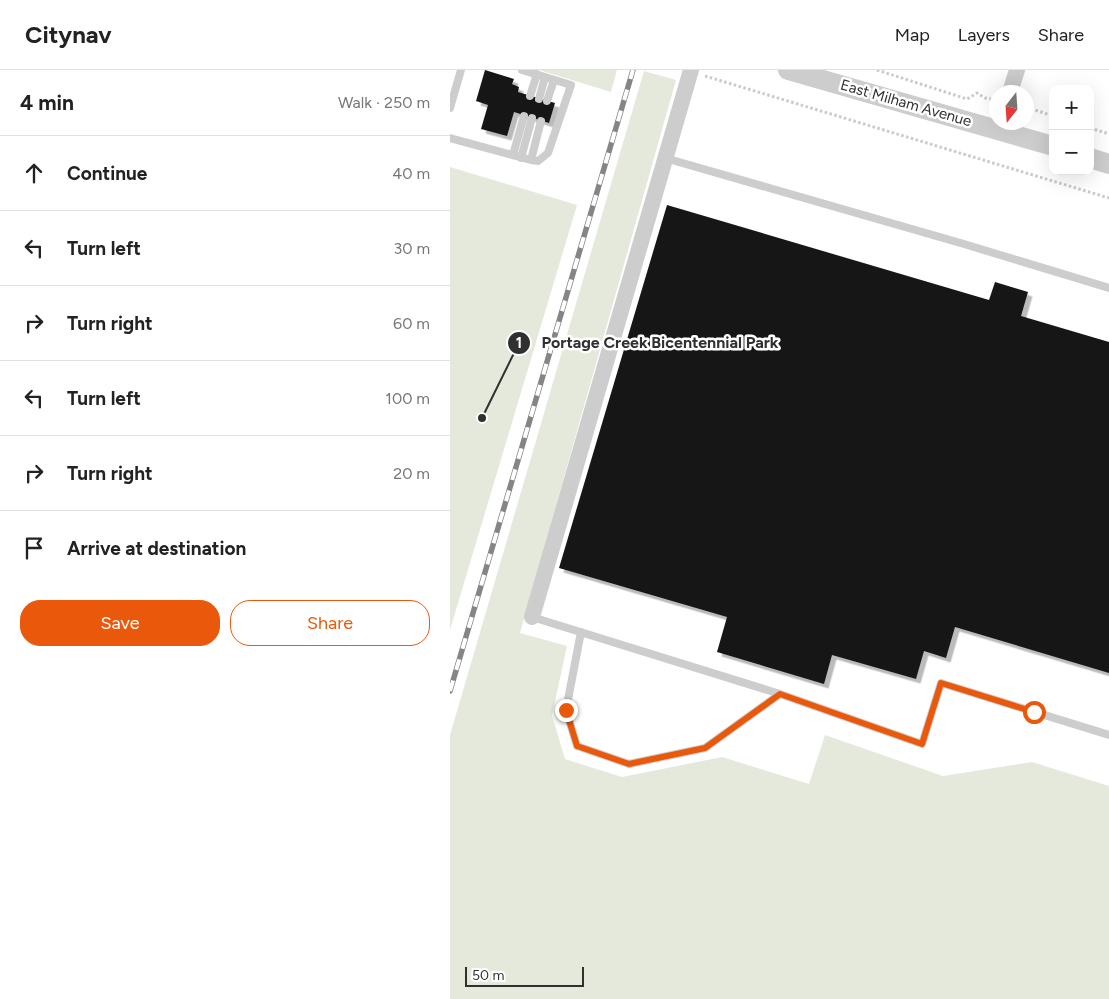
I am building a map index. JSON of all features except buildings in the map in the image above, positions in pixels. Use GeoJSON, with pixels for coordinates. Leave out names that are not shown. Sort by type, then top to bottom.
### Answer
{"type":"FeatureCollection","features":[{"type":"Feature","properties":{"kind":"street","name":"East Milham Avenue"},"geometry":{"type":"LineString","coordinates":[[788,70],[989,123]]}},
{"type":"Feature","properties":{"kind":"street"},"geometry":{"type":"LineString","coordinates":[[1012,85],[1017,70]]}},
{"type":"Feature","properties":{"kind":"street"},"geometry":{"type":"LineString","coordinates":[[532,617],[691,71]]}},
{"type":"Feature","properties":{"kind":"street","name":"East Milham Avenue"},"geometry":{"type":"LineString","coordinates":[[1011,130],[1049,144]]}},
{"type":"Feature","properties":{"kind":"street"},"geometry":{"type":"LineString","coordinates":[[1094,159],[1109,164]]}},
{"type":"Feature","properties":{"kind":"lane"},"geometry":{"type":"LineString","coordinates":[[450,108],[461,70]]}},
{"type":"Feature","properties":{"kind":"lane"},"geometry":{"type":"LineString","coordinates":[[450,138],[534,161],[548,153],[571,85],[522,70]]}},
{"type":"Feature","properties":{"kind":"lane"},"geometry":{"type":"LineString","coordinates":[[534,97],[545,77]]}},
{"type":"Feature","properties":{"kind":"lane"},"geometry":{"type":"LineString","coordinates":[[545,77],[547,101]]}},
{"type":"Feature","properties":{"kind":"lane"},"geometry":{"type":"LineString","coordinates":[[517,156],[528,117]]}},
{"type":"Feature","properties":{"kind":"lane"},"geometry":{"type":"LineString","coordinates":[[534,161],[541,121]]}},
{"type":"Feature","properties":{"kind":"lane"},"geometry":{"type":"LineString","coordinates":[[665,158],[1109,288]]}},
{"type":"Feature","properties":{"kind":"lane"},"geometry":{"type":"LineString","coordinates":[[532,617],[780,694],[922,744],[941,683],[1109,735]]}},
{"type":"Feature","properties":{"kind":"lane"},"geometry":{"type":"LineString","coordinates":[[580,632],[566,710],[577,746],[629,764],[705,748],[780,694]]}},
{"type":"Feature","properties":{"kind":"path"},"geometry":{"type":"LineString","coordinates":[[878,70],[967,99],[977,93],[989,99]]}},
{"type":"Feature","properties":{"kind":"path"},"geometry":{"type":"LineString","coordinates":[[691,71],[1109,198]]}},
{"type":"Feature","properties":{"kind":"path"},"geometry":{"type":"LineString","coordinates":[[1034,110],[1049,115]]}},
{"type":"Feature","properties":{"kind":"path"},"geometry":{"type":"LineString","coordinates":[[1094,129],[1109,134]]}},
{"type":"Feature","properties":{"kind":"shaded area"},"geometry":{"type":"Polygon","coordinates":[[[539,70],[617,70],[611,92],[539,70]]]}},
{"type":"Feature","properties":{"kind":"shaded area"},"geometry":{"type":"Polygon","coordinates":[[[644,71],[676,80],[520,633],[567,646],[552,715],[565,759],[622,777],[722,757],[809,784],[825,735],[943,776],[1032,762],[1109,786],[1109,999],[450,999],[450,735],[644,71]]]}},
{"type":"Feature","properties":{"kind":"shaded area"},"geometry":{"type":"Polygon","coordinates":[[[450,167],[577,205],[450,630],[450,167]]]}},
{"type":"Feature","properties":{"kind":"railway"},"geometry":{"type":"LineString","coordinates":[[450,691],[633,70]]}},
{"type":"Feature","properties":{"kind":"place","name":"Portage Creek Bicentennial Park"},"geometry":{"type":"Point","coordinates":[482,418]}},
{"type":"Feature","properties":{"kind":"route"},"geometry":{"type":"LineString","coordinates":[[566,710],[577,746],[629,764],[705,748],[780,694],[922,744],[941,683],[1034,712]]}}]}
